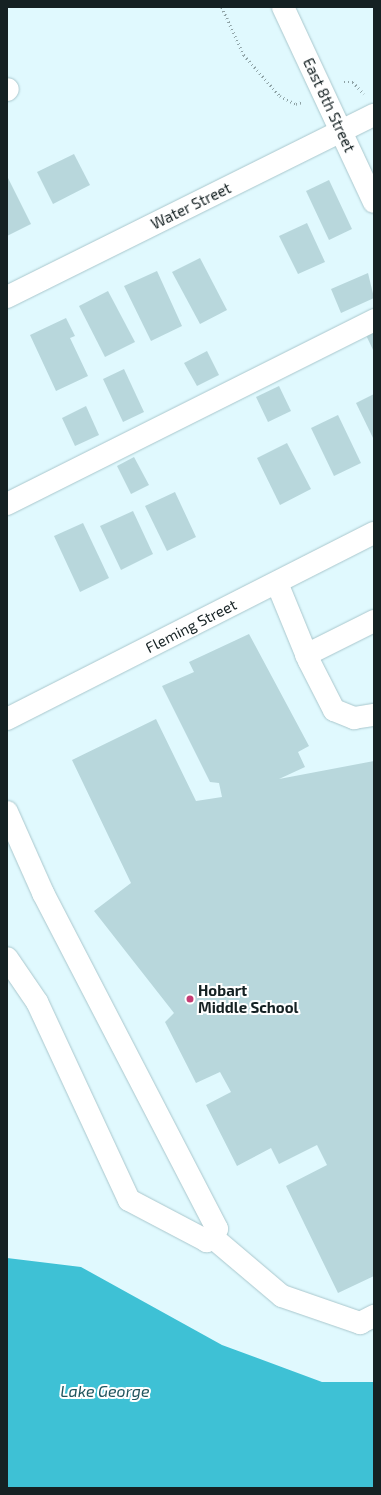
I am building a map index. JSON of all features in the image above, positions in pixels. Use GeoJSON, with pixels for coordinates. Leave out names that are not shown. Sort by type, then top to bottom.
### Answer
{"type":"FeatureCollection","features":[{"type":"Feature","properties":{"kind":"street","name":"East 8th Street"},"geometry":{"type":"LineString","coordinates":[[283,7],[374,202]]}},
{"type":"Feature","properties":{"kind":"street","name":"Water Street"},"geometry":{"type":"LineString","coordinates":[[7,297],[374,115]]}},
{"type":"Feature","properties":{"kind":"street"},"geometry":{"type":"LineString","coordinates":[[7,504],[374,320]]}},
{"type":"Feature","properties":{"kind":"street","name":"Fleming Street"},"geometry":{"type":"LineString","coordinates":[[7,719],[374,534]]}},
{"type":"Feature","properties":{"kind":"street"},"geometry":{"type":"LineString","coordinates":[[277,583],[306,655],[334,710],[354,718],[374,714]]}},
{"type":"Feature","properties":{"kind":"street"},"geometry":{"type":"LineString","coordinates":[[306,655],[374,621]]}},
{"type":"Feature","properties":{"kind":"street"},"geometry":{"type":"LineString","coordinates":[[7,812],[43,893],[217,1229],[206,1241],[130,1200],[37,1002],[7,958]]}},
{"type":"Feature","properties":{"kind":"street"},"geometry":{"type":"LineString","coordinates":[[211,1236],[282,1296],[360,1323],[374,1316]]}},
{"type":"Feature","properties":{"kind":"water","name":"Lake George"},"geometry":{"type":"Polygon","coordinates":[[[7,1258],[81,1267],[222,1345],[322,1382],[374,1382],[374,1488],[7,1488],[7,1258]]]}},
{"type":"Feature","properties":{"kind":"building"},"geometry":{"type":"Polygon","coordinates":[[[74,154],[90,185],[53,204],[37,172],[74,154]]]}},
{"type":"Feature","properties":{"kind":"building"},"geometry":{"type":"Polygon","coordinates":[[[7,176],[31,224],[7,236],[7,176]]]}},
{"type":"Feature","properties":{"kind":"building"},"geometry":{"type":"Polygon","coordinates":[[[329,180],[352,229],[329,240],[306,191],[329,180]]]}},
{"type":"Feature","properties":{"kind":"building"},"geometry":{"type":"Polygon","coordinates":[[[307,223],[325,262],[298,274],[279,236],[307,223]]]}},
{"type":"Feature","properties":{"kind":"building"},"geometry":{"type":"Polygon","coordinates":[[[200,258],[227,310],[200,324],[172,272],[200,258]]]}},
{"type":"Feature","properties":{"kind":"building"},"geometry":{"type":"Polygon","coordinates":[[[157,271],[182,326],[151,341],[124,286],[157,271]]]}},
{"type":"Feature","properties":{"kind":"building"},"geometry":{"type":"Polygon","coordinates":[[[368,273],[374,298],[341,313],[331,289],[368,273]]]}},
{"type":"Feature","properties":{"kind":"building"},"geometry":{"type":"Polygon","coordinates":[[[108,291],[135,342],[105,357],[79,306],[108,291]]]}},
{"type":"Feature","properties":{"kind":"building"},"geometry":{"type":"Polygon","coordinates":[[[66,318],[75,336],[70,338],[88,376],[56,391],[30,335],[66,318]]]}},
{"type":"Feature","properties":{"kind":"building"},"geometry":{"type":"Polygon","coordinates":[[[374,326],[374,352],[364,331],[374,326]]]}},
{"type":"Feature","properties":{"kind":"building"},"geometry":{"type":"Polygon","coordinates":[[[207,351],[219,375],[197,386],[184,363],[207,351]]]}},
{"type":"Feature","properties":{"kind":"building"},"geometry":{"type":"Polygon","coordinates":[[[124,369],[144,412],[123,422],[103,379],[124,369]]]}},
{"type":"Feature","properties":{"kind":"building"},"geometry":{"type":"Polygon","coordinates":[[[279,386],[291,411],[268,422],[256,397],[279,386]]]}},
{"type":"Feature","properties":{"kind":"building"},"geometry":{"type":"Polygon","coordinates":[[[374,394],[374,440],[356,403],[374,394]]]}},
{"type":"Feature","properties":{"kind":"building"},"geometry":{"type":"Polygon","coordinates":[[[86,406],[99,435],[75,446],[62,418],[86,406]]]}},
{"type":"Feature","properties":{"kind":"building"},"geometry":{"type":"Polygon","coordinates":[[[338,415],[361,463],[334,476],[311,428],[338,415]]]}},
{"type":"Feature","properties":{"kind":"building"},"geometry":{"type":"Polygon","coordinates":[[[287,443],[311,489],[280,505],[257,458],[287,443]]]}},
{"type":"Feature","properties":{"kind":"building"},"geometry":{"type":"Polygon","coordinates":[[[134,457],[149,485],[131,494],[117,466],[134,457]]]}},
{"type":"Feature","properties":{"kind":"building"},"geometry":{"type":"Polygon","coordinates":[[[175,492],[196,537],[167,551],[145,506],[175,492]]]}},
{"type":"Feature","properties":{"kind":"building"},"geometry":{"type":"Polygon","coordinates":[[[133,511],[153,554],[121,570],[100,526],[133,511]]]}},
{"type":"Feature","properties":{"kind":"building"},"geometry":{"type":"Polygon","coordinates":[[[83,523],[109,578],[80,592],[54,536],[83,523]]]}},
{"type":"Feature","properties":{"kind":"building"},"geometry":{"type":"Polygon","coordinates":[[[249,634],[309,746],[298,752],[305,767],[279,779],[374,761],[374,1276],[338,1293],[286,1186],[327,1165],[317,1145],[279,1164],[271,1148],[237,1166],[206,1105],[231,1092],[220,1072],[196,1083],[165,1022],[174,1013],[94,911],[131,883],[72,760],[156,719],[196,801],[222,797],[219,783],[210,782],[162,686],[194,672],[189,662],[249,634]]]}},
{"type":"Feature","properties":{"kind":"place","name":"Hobart Middle School"},"geometry":{"type":"Point","coordinates":[190,999]}}]}
